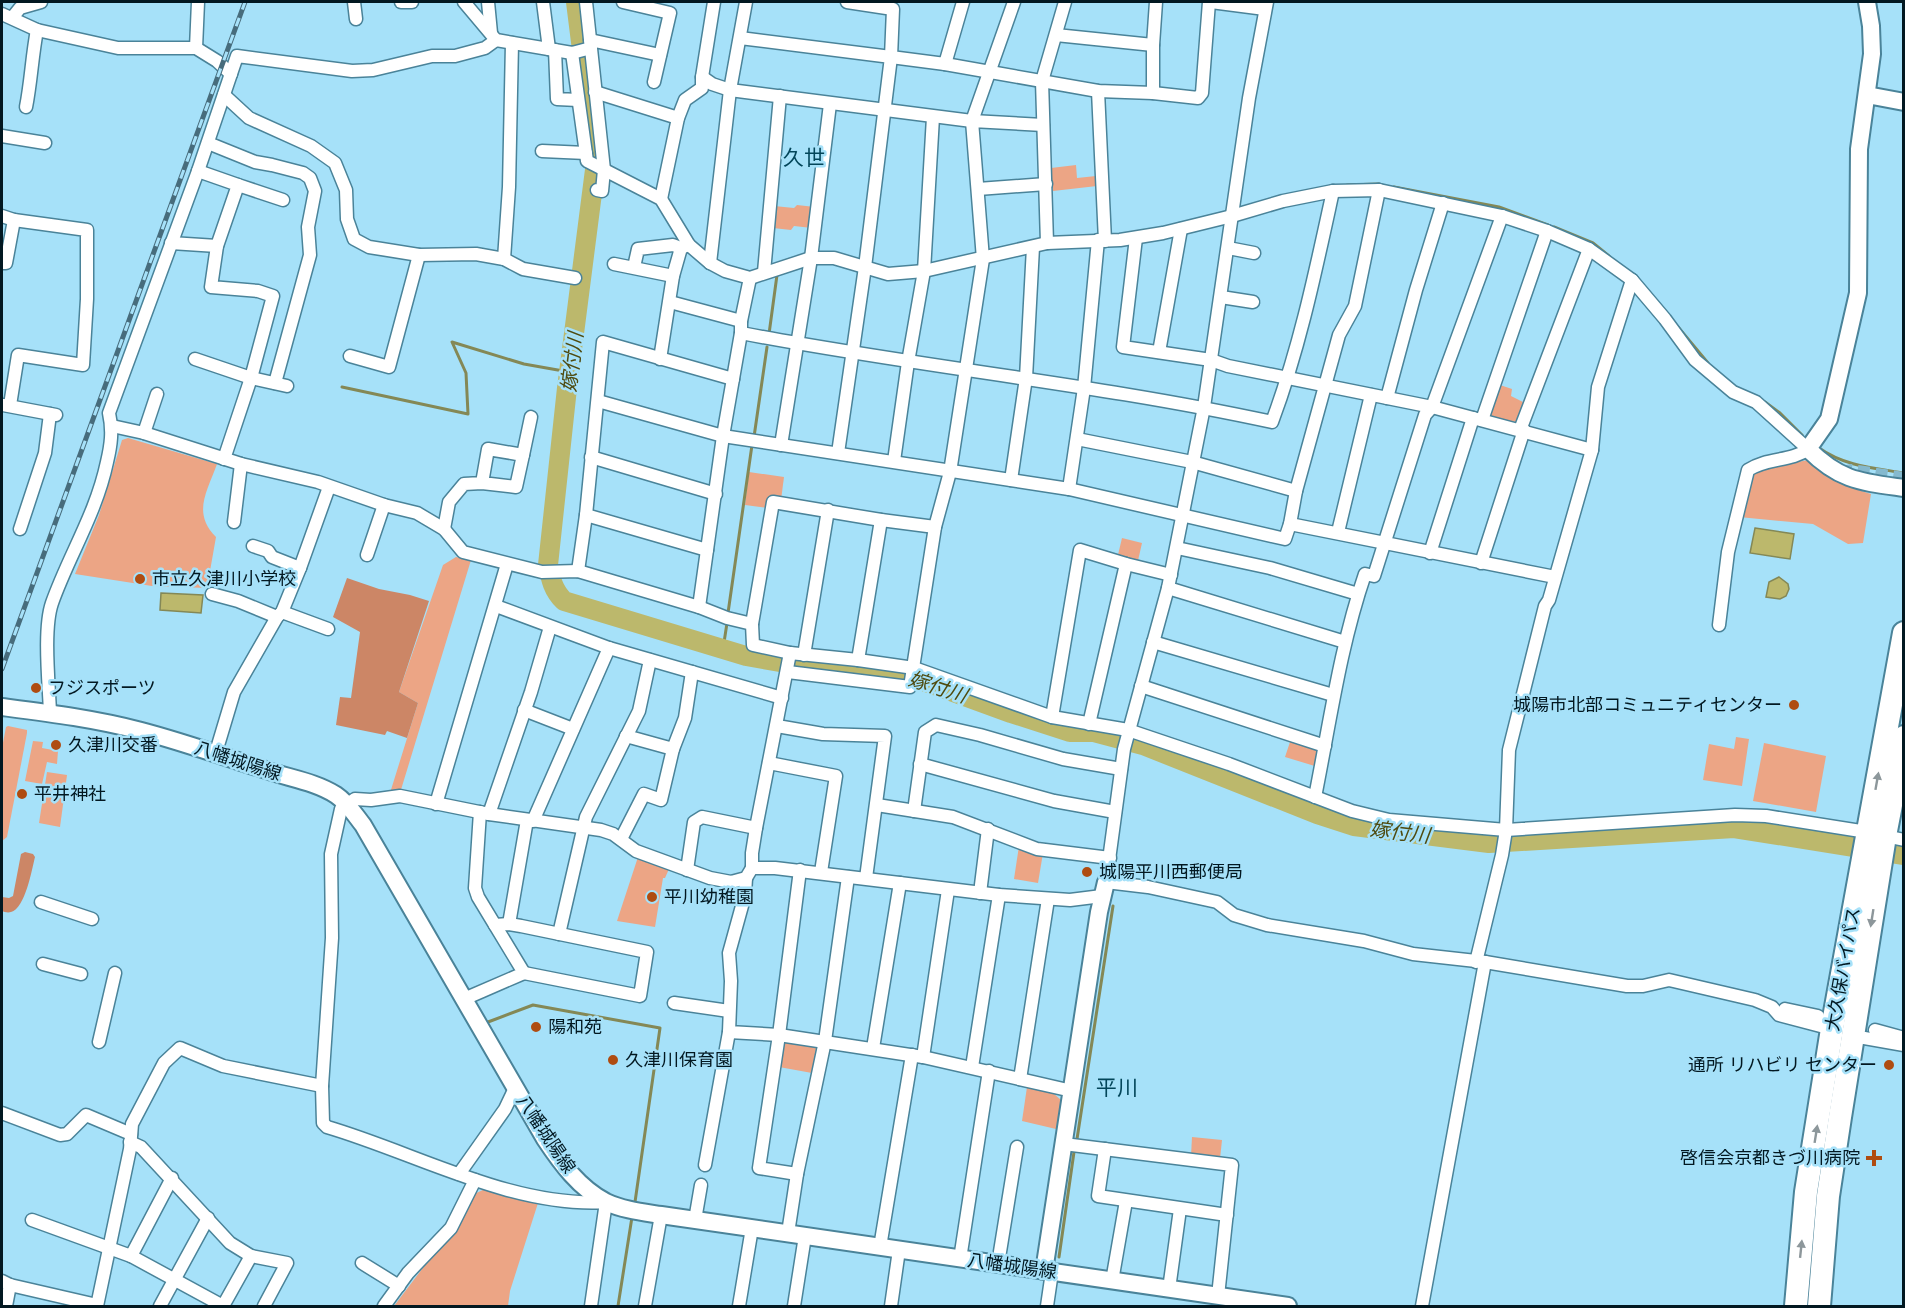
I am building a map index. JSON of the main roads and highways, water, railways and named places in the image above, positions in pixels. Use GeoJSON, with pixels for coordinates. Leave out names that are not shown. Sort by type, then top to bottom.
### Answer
{"type":"FeatureCollection","features":[{"type":"Feature","properties":{"kind":"highway","name":"大久保バイパス"},"geometry":{"type":"LineString","coordinates":[[1879,844],[1904,633]]}},
{"type":"Feature","properties":{"kind":"highway","name":"大久保バイパス"},"geometry":{"type":"LineString","coordinates":[[1796,1306],[1806,1192],[1834,1027],[1903,746]]}},
{"type":"Feature","properties":{"kind":"highway","name":"大久保バイパス"},"geometry":{"type":"LineString","coordinates":[[1819,1306],[1828,1196],[1834,1027]]}},
{"type":"Feature","properties":{"kind":"main road"},"geometry":{"type":"LineString","coordinates":[[1867,2],[1872,54],[1859,148],[1858,293],[1829,419],[1808,449],[1824,465],[1839,473],[1862,482],[1904,488]]}},
{"type":"Feature","properties":{"kind":"main road"},"geometry":{"type":"LineString","coordinates":[[1867,95],[1904,102]]}},
{"type":"Feature","properties":{"kind":"main road","name":"八幡城陽線"},"geometry":{"type":"LineString","coordinates":[[2,708],[50,713],[139,730],[314,784],[337,795],[363,825],[515,1088],[562,1164],[578,1181],[606,1202],[627,1209],[660,1215],[1288,1306]]}},
{"type":"Feature","properties":{"kind":"main road"},"geometry":{"type":"LineString","coordinates":[[1048,1271],[1064,1144],[1104,889]]}},
{"type":"Feature","properties":{"kind":"waterway","name":"嫁付川"},"geometry":{"type":"LineString","coordinates":[[576,2],[596,162],[567,388],[548,565],[553,584],[564,601],[746,656],[803,666],[907,675],[1070,732],[1094,732],[1143,745],[1317,814],[1354,826],[1489,843],[1734,828],[1904,855]]}},
{"type":"Feature","properties":{"kind":"waterway"},"geometry":{"type":"LineString","coordinates":[[1347,185],[1379,184]]}},
{"type":"Feature","properties":{"kind":"waterway"},"geometry":{"type":"LineString","coordinates":[[1394,187],[1499,207],[1548,225]]}},
{"type":"Feature","properties":{"kind":"waterway"},"geometry":{"type":"LineString","coordinates":[[1554,227],[1593,243],[1609,256]]}},
{"type":"Feature","properties":{"kind":"waterway"},"geometry":{"type":"LineString","coordinates":[[769,334],[777,275]]}},
{"type":"Feature","properties":{"kind":"waterway"},"geometry":{"type":"LineString","coordinates":[[1678,327],[1708,363]]}},
{"type":"Feature","properties":{"kind":"waterway"},"geometry":{"type":"LineString","coordinates":[[342,387],[468,414],[466,373],[452,342],[524,364],[569,372]]}},
{"type":"Feature","properties":{"kind":"waterway"},"geometry":{"type":"LineString","coordinates":[[754,437],[767,347]]}},
{"type":"Feature","properties":{"kind":"waterway"},"geometry":{"type":"LineString","coordinates":[[1765,402],[1802,435]]}},
{"type":"Feature","properties":{"kind":"waterway"},"geometry":{"type":"LineString","coordinates":[[728,613],[752,445]]}},
{"type":"Feature","properties":{"kind":"waterway"},"geometry":{"type":"LineString","coordinates":[[1819,448],[1849,463],[1904,473]]}},
{"type":"Feature","properties":{"kind":"waterway"},"geometry":{"type":"LineString","coordinates":[[723,649],[727,623]]}},
{"type":"Feature","properties":{"kind":"waterway"},"geometry":{"type":"LineString","coordinates":[[1077,1139],[1113,906]]}},
{"type":"Feature","properties":{"kind":"waterway"},"geometry":{"type":"LineString","coordinates":[[488,1022],[533,1005],[660,1028],[635,1202]]}},
{"type":"Feature","properties":{"kind":"waterway"},"geometry":{"type":"LineString","coordinates":[[1059,1257],[1074,1152]]}},
{"type":"Feature","properties":{"kind":"waterway"},"geometry":{"type":"LineString","coordinates":[[618,1306],[632,1217]]}},
{"type":"Feature","properties":{"kind":"tunnel"},"geometry":{"type":"LineString","coordinates":[[1840,473],[1851,470],[1904,478]]}},
{"type":"Feature","properties":{"kind":"railway"},"geometry":{"type":"LineString","coordinates":[[2,669],[245,2]]}},
{"type":"Feature","properties":{"kind":"place","name":"市立久津川小学校"},"geometry":{"type":"Point","coordinates":[140,579]}},
{"type":"Feature","properties":{"kind":"place","name":"フジスポーツ"},"geometry":{"type":"Point","coordinates":[36,688]}},
{"type":"Feature","properties":{"kind":"place","name":"城陽市北部コミュニティセンター"},"geometry":{"type":"Point","coordinates":[1794,705]}},
{"type":"Feature","properties":{"kind":"place","name":"久津川交番"},"geometry":{"type":"Point","coordinates":[56,745]}},
{"type":"Feature","properties":{"kind":"place","name":"平井神社"},"geometry":{"type":"Point","coordinates":[22,794]}},
{"type":"Feature","properties":{"kind":"place","name":"城陽平川西郵便局"},"geometry":{"type":"Point","coordinates":[1087,872]}},
{"type":"Feature","properties":{"kind":"place","name":"平川幼稚園"},"geometry":{"type":"Point","coordinates":[652,897]}},
{"type":"Feature","properties":{"kind":"place","name":"陽和苑"},"geometry":{"type":"Point","coordinates":[536,1027]}},
{"type":"Feature","properties":{"kind":"place","name":"久津川保育園"},"geometry":{"type":"Point","coordinates":[613,1060]}},
{"type":"Feature","properties":{"kind":"place","name":"通所 リハビリ センター"},"geometry":{"type":"Point","coordinates":[1889,1065]}},
{"type":"Feature","properties":{"kind":"place","name":"啓信会京都きづ川病院"},"geometry":{"type":"Point","coordinates":[1874,1158]}},
{"type":"Feature","properties":{"kind":"district","name":"久世"},"geometry":{"type":"Point","coordinates":[804,158]}},
{"type":"Feature","properties":{"kind":"district","name":"平川"},"geometry":{"type":"Point","coordinates":[1117,1088]}}]}
